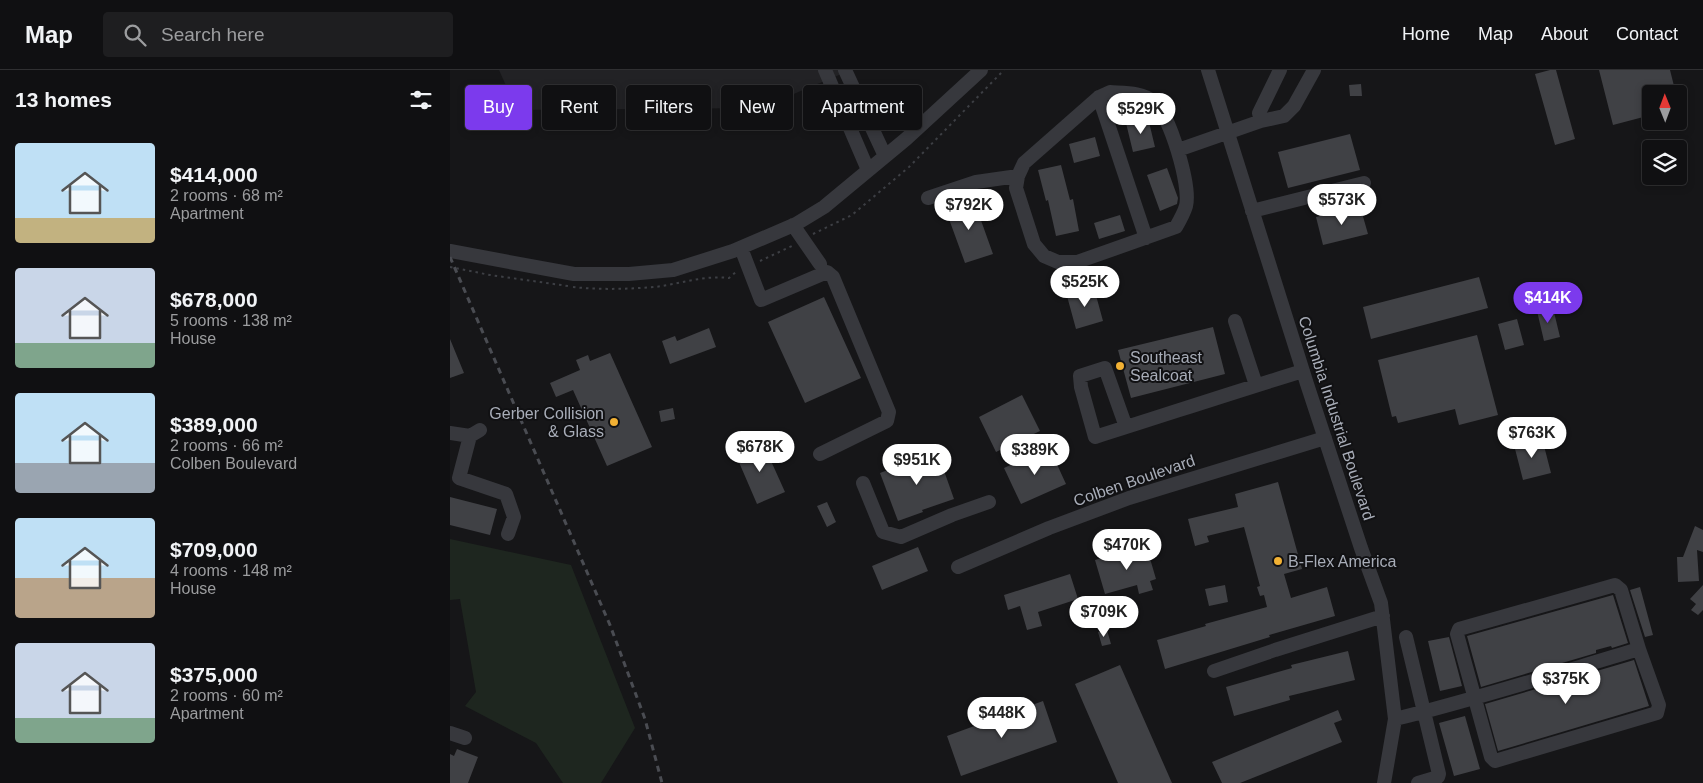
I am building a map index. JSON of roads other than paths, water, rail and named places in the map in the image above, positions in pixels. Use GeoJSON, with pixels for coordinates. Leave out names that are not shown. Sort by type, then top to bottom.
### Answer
{"type":"FeatureCollection","features":[{"type":"Feature","properties":{"kind":"street"},"geometry":{"type":"LineString","coordinates":[[825,70],[868,170]]}},
{"type":"Feature","properties":{"kind":"street"},"geometry":{"type":"LineString","coordinates":[[845,70],[885,156]]}},
{"type":"Feature","properties":{"kind":"street"},"geometry":{"type":"LineString","coordinates":[[450,251],[574,274],[629,274],[673,270],[741,248],[793,225],[824,207],[906,139],[980,70]]}},
{"type":"Feature","properties":{"kind":"street","name":"Columbia Industrial Boulevard"},"geometry":{"type":"LineString","coordinates":[[1208,70],[1303,371],[1381,603],[1395,719],[1384,783]]}},
{"type":"Feature","properties":{"kind":"street"},"geometry":{"type":"LineString","coordinates":[[1261,122],[1259,113],[1280,70]]}},
{"type":"Feature","properties":{"kind":"street"},"geometry":{"type":"LineString","coordinates":[[1178,150],[1284,116],[1294,106],[1314,70]]}},
{"type":"Feature","properties":{"kind":"street"},"geometry":{"type":"LineString","coordinates":[[1110,92],[1137,94],[1154,102],[1164,115],[1178,150],[1186,190],[1186,205],[1176,227],[1077,262],[1058,262],[1044,256],[1034,244],[1016,188],[1018,176],[1024,163],[1099,97],[1110,92]]}},
{"type":"Feature","properties":{"kind":"street"},"geometry":{"type":"LineString","coordinates":[[1099,97],[1146,238]]}},
{"type":"Feature","properties":{"kind":"street"},"geometry":{"type":"LineString","coordinates":[[928,198],[976,182],[1018,176]]}},
{"type":"Feature","properties":{"kind":"street"},"geometry":{"type":"LineString","coordinates":[[1252,211],[1364,183]]}},
{"type":"Feature","properties":{"kind":"street"},"geometry":{"type":"LineString","coordinates":[[793,225],[820,264]]}},
{"type":"Feature","properties":{"kind":"street"},"geometry":{"type":"LineString","coordinates":[[741,248],[761,300],[828,272],[833,277],[889,412],[887,421],[820,454]]}},
{"type":"Feature","properties":{"kind":"street"},"geometry":{"type":"LineString","coordinates":[[1235,321],[1256,385]]}},
{"type":"Feature","properties":{"kind":"street"},"geometry":{"type":"LineString","coordinates":[[1126,428],[1105,368],[1080,376],[1081,387],[1095,437],[1126,428],[1256,385],[1303,371]]}},
{"type":"Feature","properties":{"kind":"street"},"geometry":{"type":"LineString","coordinates":[[450,433],[475,433],[459,478],[506,494],[514,517],[508,534]]}},
{"type":"Feature","properties":{"kind":"street","name":"Colben Boulevard"},"geometry":{"type":"LineString","coordinates":[[958,567],[1049,528],[1129,498],[1325,438]]}},
{"type":"Feature","properties":{"kind":"street"},"geometry":{"type":"LineString","coordinates":[[863,483],[883,532],[901,537],[952,515],[989,502]]}},
{"type":"Feature","properties":{"kind":"street"},"geometry":{"type":"LineString","coordinates":[[1615,585],[1621,590],[1639,649],[1659,706],[1657,713],[1495,761],[1491,757],[1457,634],[1459,629],[1615,585]]}},
{"type":"Feature","properties":{"kind":"street"},"geometry":{"type":"LineString","coordinates":[[1214,671],[1383,616]]}},
{"type":"Feature","properties":{"kind":"street"},"geometry":{"type":"LineString","coordinates":[[1406,637],[1438,774],[1438,777],[1418,783]]}},
{"type":"Feature","properties":{"kind":"street"},"geometry":{"type":"LineString","coordinates":[[1395,719],[1639,649]]}},
{"type":"Feature","properties":{"kind":"street"},"geometry":{"type":"LineString","coordinates":[[450,733],[465,738]]}},
{"type":"Feature","properties":{"kind":"railway"},"geometry":{"type":"LineString","coordinates":[[450,257],[610,625],[645,719],[662,783]]}},
{"type":"Feature","properties":{"kind":"place","name":"Southeast Sealcoat"},"geometry":{"type":"Point","coordinates":[1120,366]}},
{"type":"Feature","properties":{"kind":"place","name":"Gerber Collision & Glass"},"geometry":{"type":"Point","coordinates":[614,422]}},
{"type":"Feature","properties":{"kind":"place","name":"B-Flex America"},"geometry":{"type":"Point","coordinates":[1278,561]}}]}
